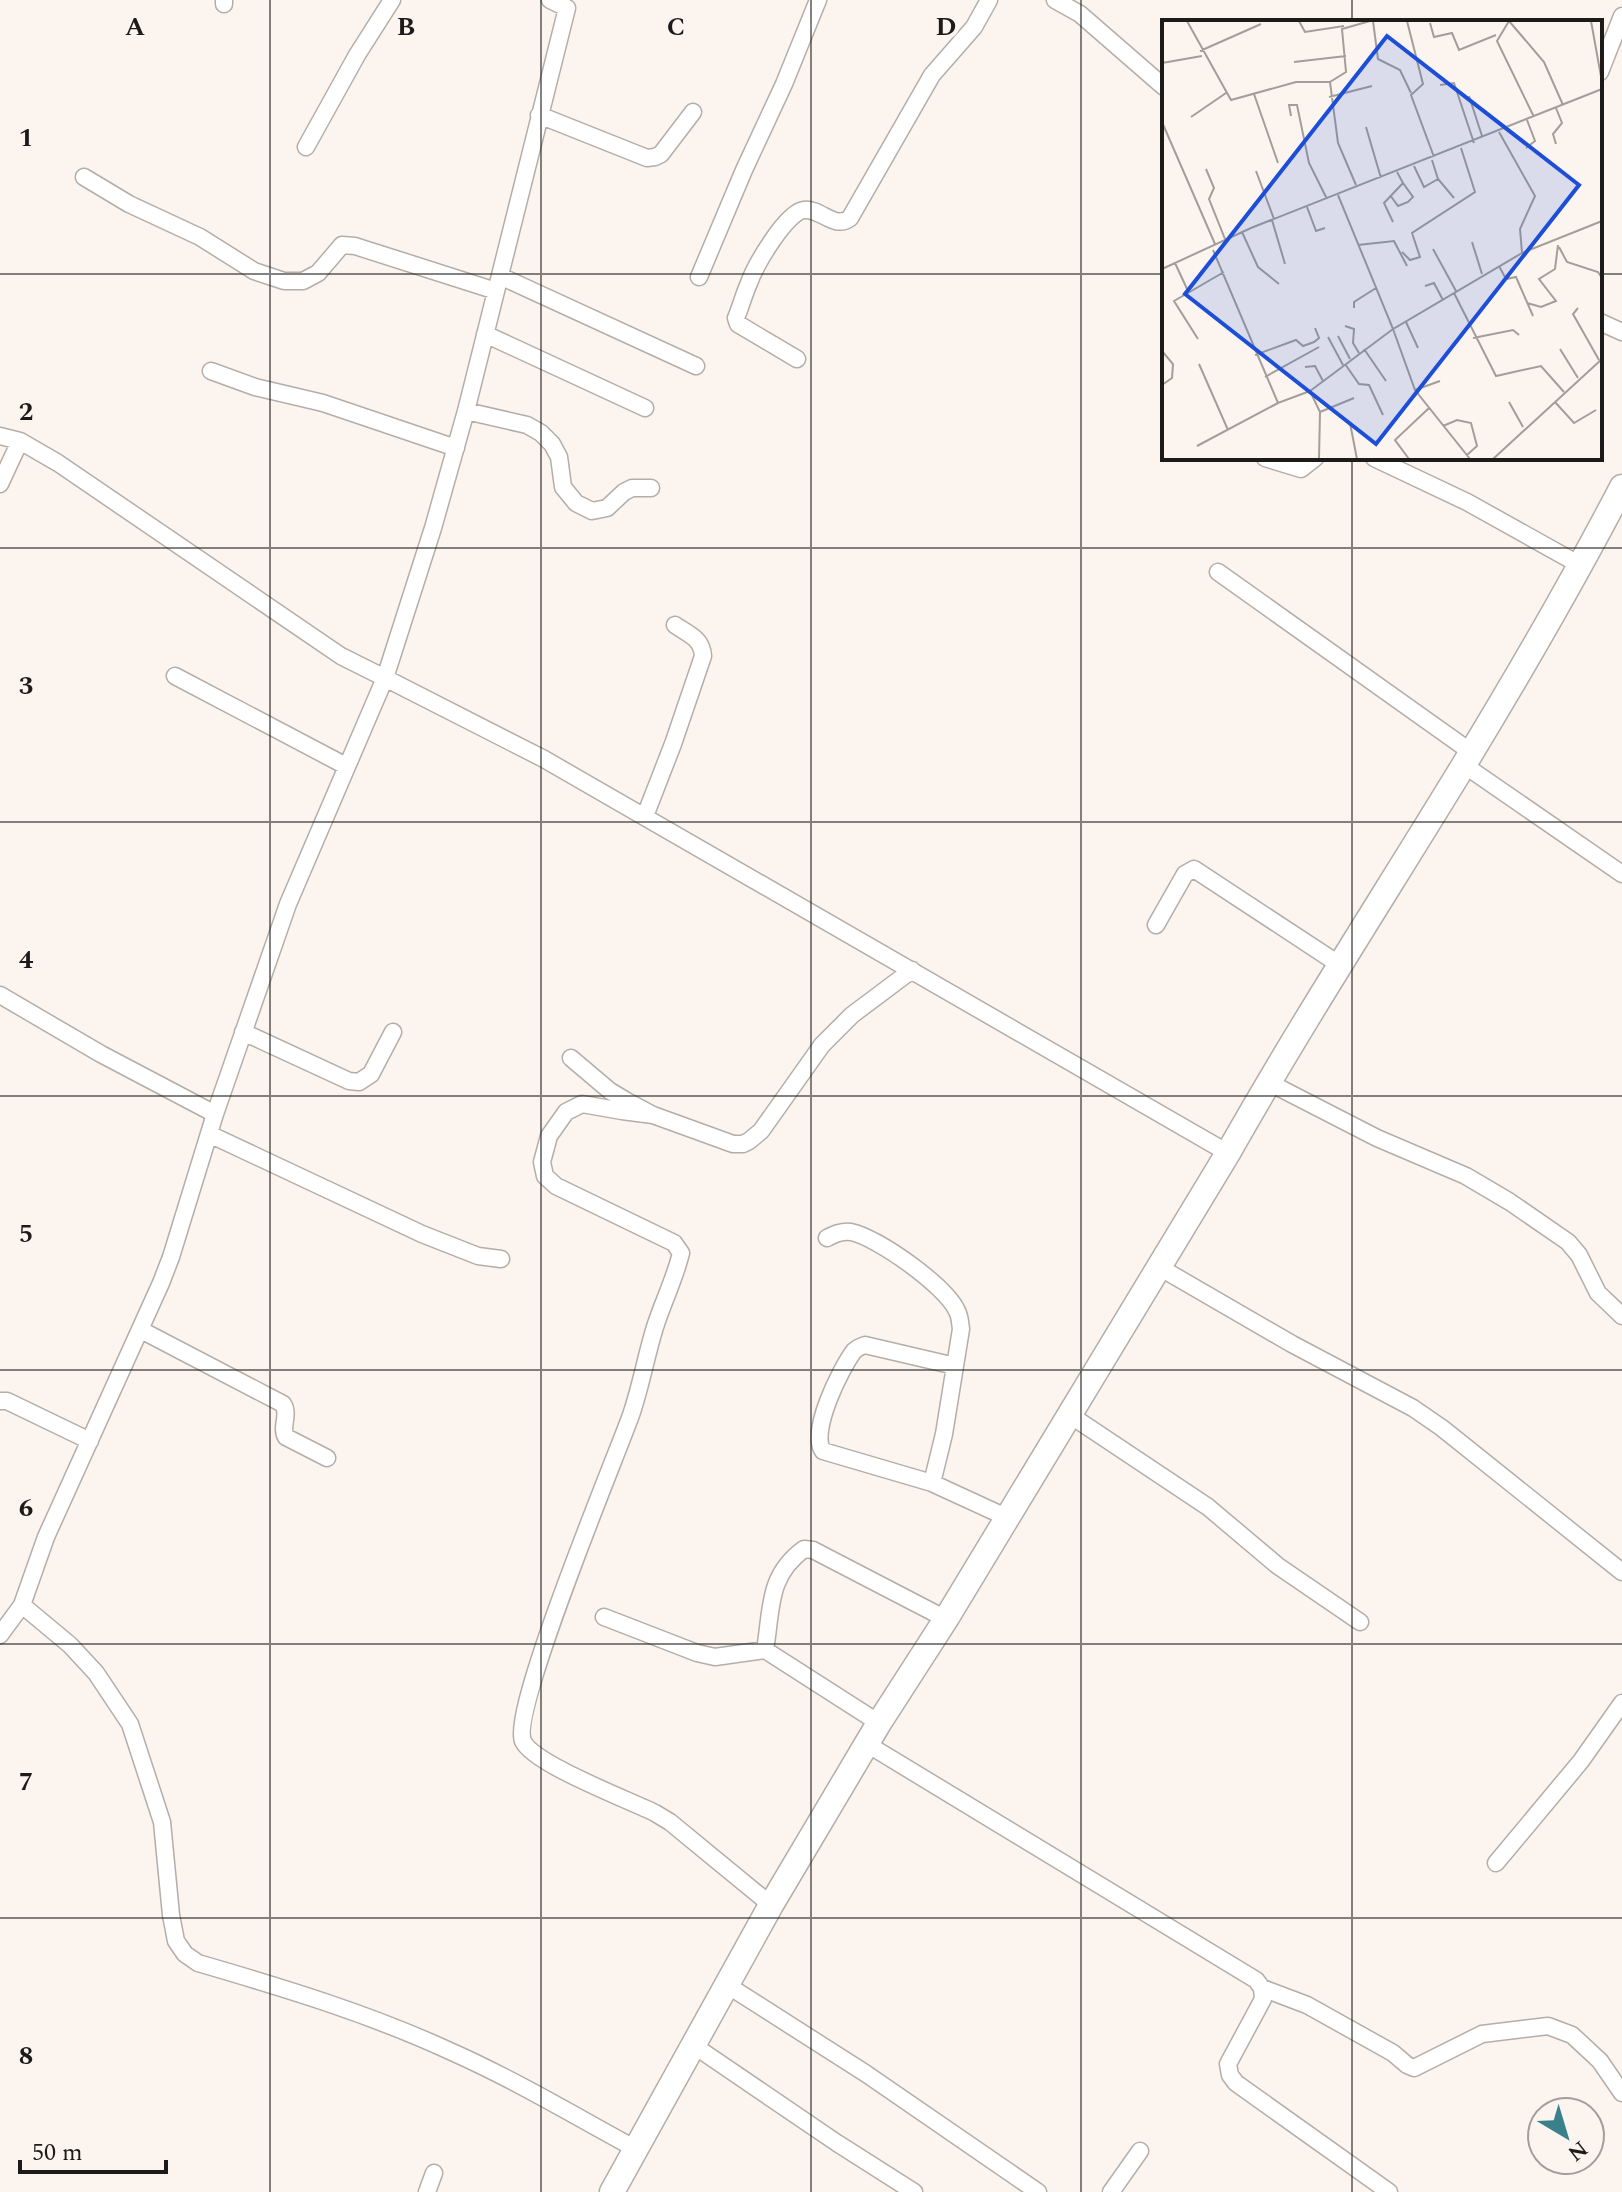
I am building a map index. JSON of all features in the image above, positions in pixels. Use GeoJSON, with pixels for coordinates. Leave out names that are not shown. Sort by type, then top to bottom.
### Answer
{"type":"FeatureCollection","features":[{"type":"Feature","properties":{"kind":"main road"},"geometry":{"type":"LineString","coordinates":[[612,2192],[771,1905],[1008,1518],[1268,1082],[1468,759],[1550,621],[1622,487]]}},
{"type":"Feature","properties":{"kind":"street"},"geometry":{"type":"LineString","coordinates":[[306,147],[357,55],[392,0]]}},
{"type":"Feature","properties":{"kind":"street"},"geometry":{"type":"LineString","coordinates":[[0,1635],[22,1605],[46,1537],[171,1257],[215,1114],[288,904],[385,678],[456,448],[539,115],[570,4],[550,0]]}},
{"type":"Feature","properties":{"kind":"street"},"geometry":{"type":"LineString","coordinates":[[699,277],[818,0]]}},
{"type":"Feature","properties":{"kind":"street"},"geometry":{"type":"LineString","coordinates":[[797,359],[738,324],[736,318],[750,280],[791,216],[802,210],[837,222],[850,218],[932,75],[974,27],[989,0]]}},
{"type":"Feature","properties":{"kind":"street"},"geometry":{"type":"LineString","coordinates":[[1055,0],[1080,14],[1162,85]]}},
{"type":"Feature","properties":{"kind":"street"},"geometry":{"type":"LineString","coordinates":[[1602,67],[1620,26]]}},
{"type":"Feature","properties":{"kind":"street"},"geometry":{"type":"LineString","coordinates":[[539,115],[647,158],[661,154],[693,112]]}},
{"type":"Feature","properties":{"kind":"street"},"geometry":{"type":"LineString","coordinates":[[84,177],[129,204],[200,237],[254,271],[284,281],[303,281],[318,273],[342,245],[355,246],[498,284],[696,366]]}},
{"type":"Feature","properties":{"kind":"street"},"geometry":{"type":"LineString","coordinates":[[1602,323],[1622,332]]}},
{"type":"Feature","properties":{"kind":"street"},"geometry":{"type":"LineString","coordinates":[[485,334],[645,408]]}},
{"type":"Feature","properties":{"kind":"street"},"geometry":{"type":"LineString","coordinates":[[211,371],[255,387],[323,403],[456,448]]}},
{"type":"Feature","properties":{"kind":"street"},"geometry":{"type":"LineString","coordinates":[[466,411],[527,425],[541,433],[559,457],[563,487],[576,503],[592,511],[607,508],[632,488],[651,488]]}},
{"type":"Feature","properties":{"kind":"street"},"geometry":{"type":"LineString","coordinates":[[0,436],[20,441],[58,463],[341,656],[544,759],[1228,1153]]}},
{"type":"Feature","properties":{"kind":"street"},"geometry":{"type":"LineString","coordinates":[[0,484],[20,441]]}},
{"type":"Feature","properties":{"kind":"street"},"geometry":{"type":"LineString","coordinates":[[1270,460],[1301,469],[1312,460]]}},
{"type":"Feature","properties":{"kind":"street"},"geometry":{"type":"LineString","coordinates":[[1378,460],[1467,502],[1580,565]]}},
{"type":"Feature","properties":{"kind":"street"},"geometry":{"type":"LineString","coordinates":[[1218,572],[1622,874]]}},
{"type":"Feature","properties":{"kind":"street"},"geometry":{"type":"LineString","coordinates":[[645,816],[703,656],[703,649],[696,638],[675,625]]}},
{"type":"Feature","properties":{"kind":"street"},"geometry":{"type":"LineString","coordinates":[[175,676],[346,766]]}},
{"type":"Feature","properties":{"kind":"street"},"geometry":{"type":"LineString","coordinates":[[1156,925],[1185,874],[1194,869],[1340,965]]}},
{"type":"Feature","properties":{"kind":"street"},"geometry":{"type":"LineString","coordinates":[[571,1058],[610,1091],[653,1115],[733,1144],[743,1144],[761,1131],[822,1045],[852,1015],[912,970]]}},
{"type":"Feature","properties":{"kind":"street"},"geometry":{"type":"LineString","coordinates":[[0,995],[101,1054],[215,1114]]}},
{"type":"Feature","properties":{"kind":"street"},"geometry":{"type":"LineString","coordinates":[[243,1032],[349,1081],[359,1082],[371,1074],[393,1032]]}},
{"type":"Feature","properties":{"kind":"street"},"geometry":{"type":"LineString","coordinates":[[1268,1082],[1377,1138],[1466,1176],[1510,1202],[1568,1242],[1579,1255],[1598,1293],[1622,1316]]}},
{"type":"Feature","properties":{"kind":"street"},"geometry":{"type":"LineString","coordinates":[[653,1115],[582,1104],[566,1112],[549,1136],[542,1162],[545,1176],[556,1186],[674,1243],[681,1253],[656,1324],[633,1410],[530,1687],[521,1730],[523,1742],[550,1765],[670,1822],[771,1905]]}},
{"type":"Feature","properties":{"kind":"street"},"geometry":{"type":"LineString","coordinates":[[209,1134],[412,1230],[466,1252],[501,1259]]}},
{"type":"Feature","properties":{"kind":"street"},"geometry":{"type":"LineString","coordinates":[[827,1238],[840,1232],[863,1236],[923,1272],[959,1313],[961,1329],[944,1434],[932,1483]]}},
{"type":"Feature","properties":{"kind":"street"},"geometry":{"type":"LineString","coordinates":[[1159,1267],[1423,1415],[1622,1572]]}},
{"type":"Feature","properties":{"kind":"street"},"geometry":{"type":"LineString","coordinates":[[141,1330],[283,1404],[286,1409],[286,1437],[327,1458]]}},
{"type":"Feature","properties":{"kind":"street"},"geometry":{"type":"LineString","coordinates":[[955,1366],[865,1345],[855,1350],[826,1403],[819,1441],[823,1451],[932,1483],[1008,1518]]}},
{"type":"Feature","properties":{"kind":"street"},"geometry":{"type":"LineString","coordinates":[[0,1401],[7,1401],[90,1441]]}},
{"type":"Feature","properties":{"kind":"street"},"geometry":{"type":"LineString","coordinates":[[1070,1415],[1208,1507],[1278,1566],[1360,1622]]}},
{"type":"Feature","properties":{"kind":"street"},"geometry":{"type":"LineString","coordinates":[[765,1650],[778,1576],[804,1549],[813,1550],[946,1619]]}},
{"type":"Feature","properties":{"kind":"street"},"geometry":{"type":"LineString","coordinates":[[22,1605],[70,1645],[96,1673],[130,1724],[162,1822],[173,1928],[176,1941],[185,1954],[198,1963],[293,1991],[429,2041],[636,2149]]}},
{"type":"Feature","properties":{"kind":"street"},"geometry":{"type":"LineString","coordinates":[[604,1617],[715,1657],[765,1650],[873,1734],[1246,1972],[1262,1988],[1263,1999],[1228,2064],[1230,2075],[1236,2083],[1389,2192]]}},
{"type":"Feature","properties":{"kind":"street"},"geometry":{"type":"LineString","coordinates":[[1496,1863],[1581,1761],[1622,1703]]}},
{"type":"Feature","properties":{"kind":"street"},"geometry":{"type":"LineString","coordinates":[[727,1985],[865,2073],[1038,2192]]}},
{"type":"Feature","properties":{"kind":"street"},"geometry":{"type":"LineString","coordinates":[[1262,1988],[1307,2005],[1414,2068],[1482,2034],[1548,2026],[1572,2035],[1600,2061],[1622,2093]]}},
{"type":"Feature","properties":{"kind":"street"},"geometry":{"type":"LineString","coordinates":[[693,2045],[914,2192]]}},
{"type":"Feature","properties":{"kind":"street"},"geometry":{"type":"LineString","coordinates":[[1111,2192],[1140,2151]]}},
{"type":"Feature","properties":{"kind":"street"},"geometry":{"type":"LineString","coordinates":[[427,2192],[434,2173]]}}]}
